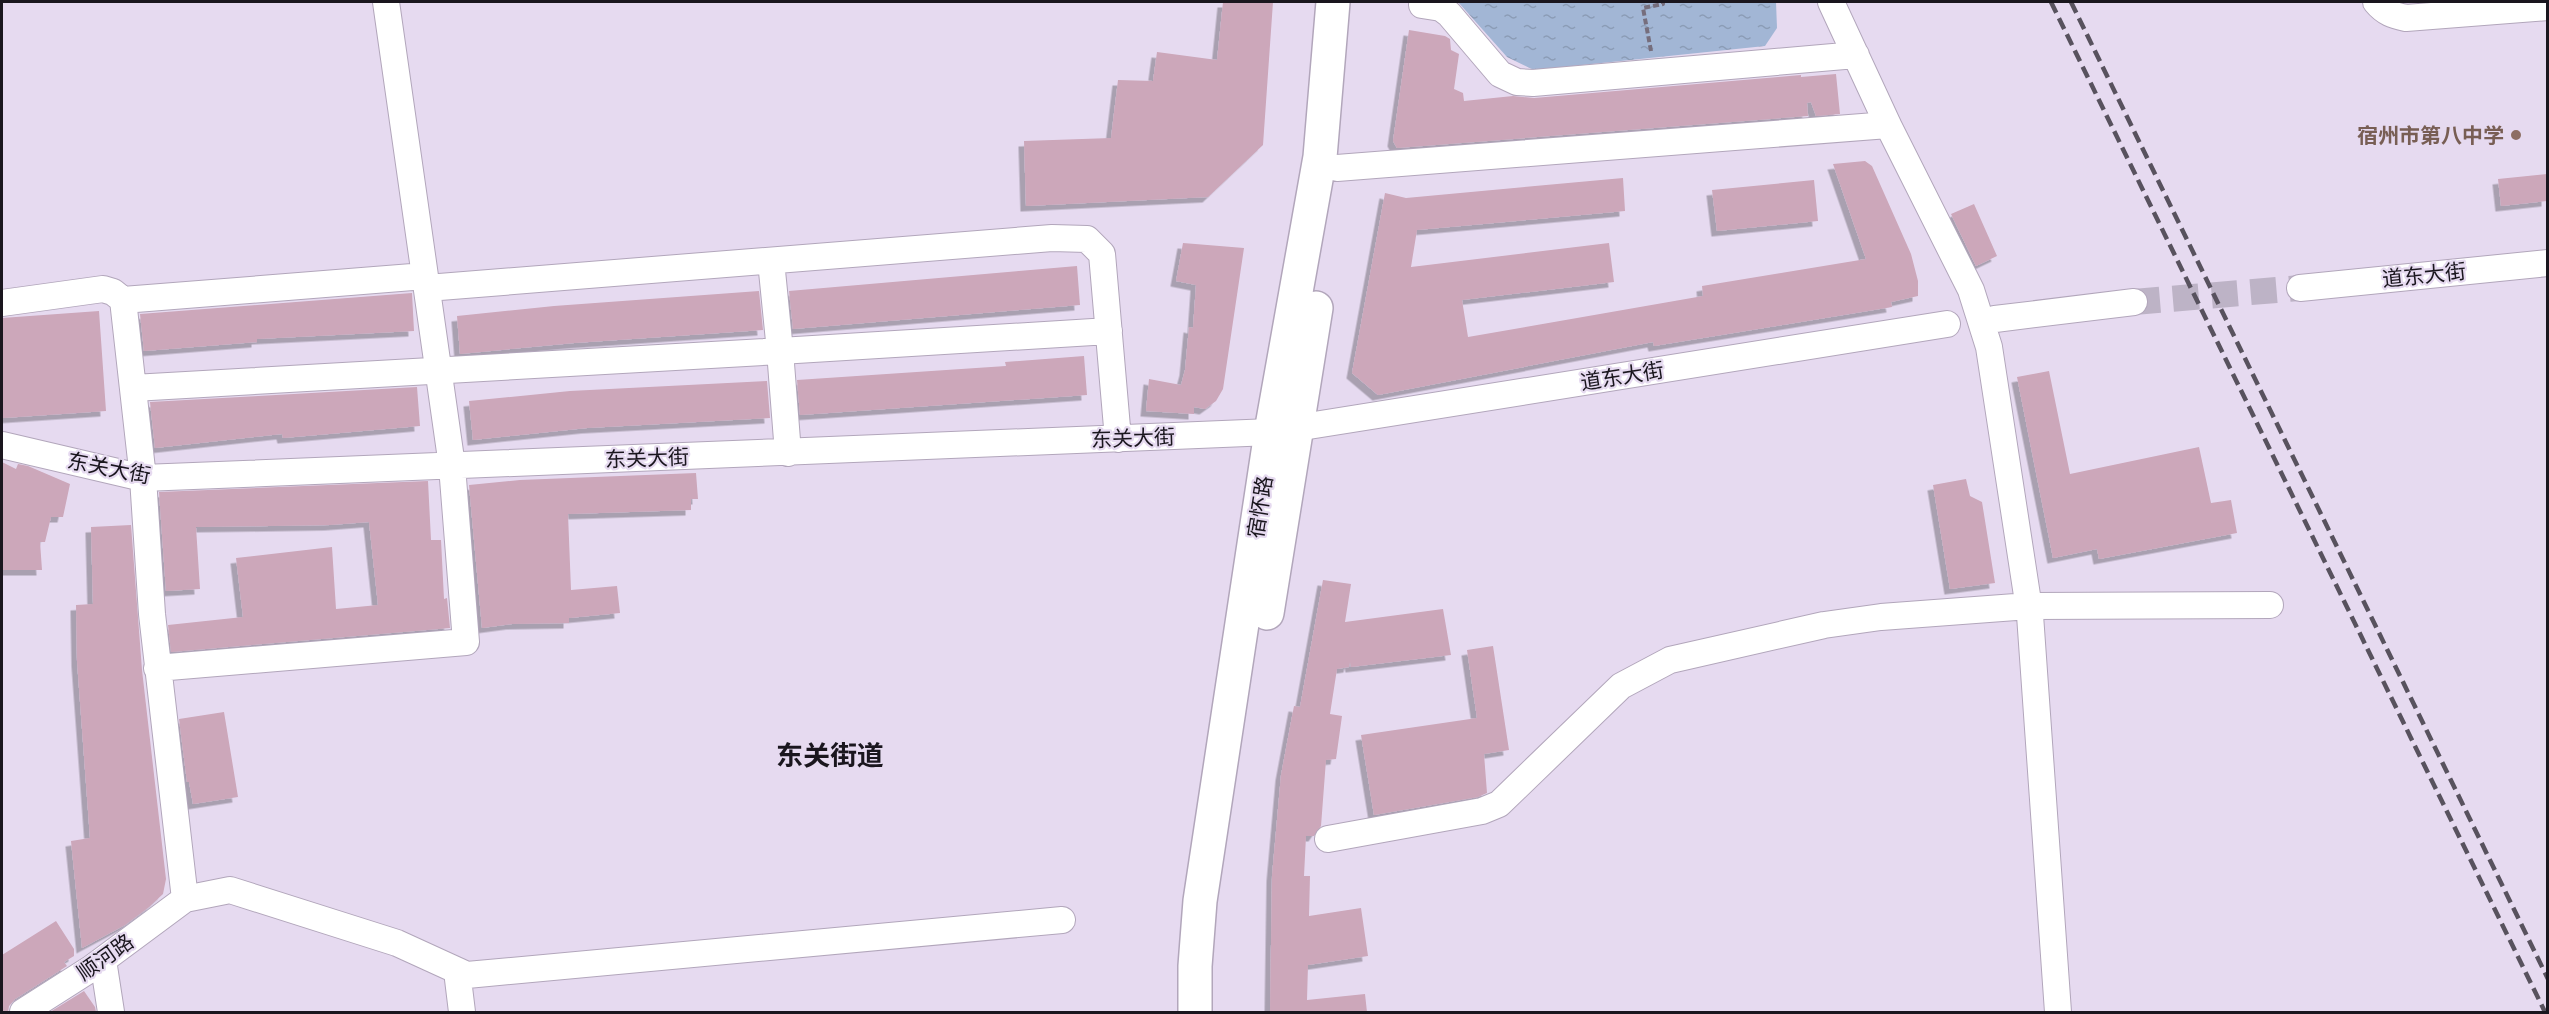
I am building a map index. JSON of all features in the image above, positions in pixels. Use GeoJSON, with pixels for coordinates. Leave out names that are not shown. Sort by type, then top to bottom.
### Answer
{"type":"FeatureCollection","features":[{"type":"Feature","properties":{"kind":"main road","name":"宿怀路"},"geometry":{"type":"LineString","coordinates":[[1216,1012],[1220,899],[1320,157],[1333,2]]}},
{"type":"Feature","properties":{"kind":"main road","name":"宿怀路"},"geometry":{"type":"LineString","coordinates":[[1195,1012],[1195,966],[1200,901],[1284,430],[1337,168],[1352,2]]}},
{"type":"Feature","properties":{"kind":"street"},"geometry":{"type":"LineString","coordinates":[[157,668],[466,642],[452,466],[386,2]]}},
{"type":"Feature","properties":{"kind":"street"},"geometry":{"type":"LineString","coordinates":[[1831,2],[1888,125],[1971,290],[1989,347],[2029,606],[2058,1012]]}},
{"type":"Feature","properties":{"kind":"street"},"geometry":{"type":"LineString","coordinates":[[2376,2],[2383,10],[2406,18],[2547,6]]}},
{"type":"Feature","properties":{"kind":"street"},"geometry":{"type":"LineString","coordinates":[[1422,5],[1442,8],[1500,74],[1517,82],[1533,83],[1856,55]]}},
{"type":"Feature","properties":{"kind":"street"},"geometry":{"type":"LineString","coordinates":[[1337,168],[1888,125]]}},
{"type":"Feature","properties":{"kind":"street"},"geometry":{"type":"LineString","coordinates":[[2,303],[103,289],[113,292],[123,300],[771,261],[1052,238],[1087,239],[1102,254],[1118,439]]}},
{"type":"Feature","properties":{"kind":"street"},"geometry":{"type":"LineString","coordinates":[[771,261],[788,453]]}},
{"type":"Feature","properties":{"kind":"street","name":"道东大街"},"geometry":{"type":"LineString","coordinates":[[2300,288],[2547,263]]}},
{"type":"Feature","properties":{"kind":"street"},"geometry":{"type":"LineString","coordinates":[[123,300],[143,478],[157,668],[185,899],[230,890],[397,943],[467,975],[1062,921]]}},
{"type":"Feature","properties":{"kind":"street"},"geometry":{"type":"LineString","coordinates":[[1995,319],[2134,302]]}},
{"type":"Feature","properties":{"kind":"street","name":"道东大街"},"geometry":{"type":"LineString","coordinates":[[1284,430],[1947,324]]}},
{"type":"Feature","properties":{"kind":"street"},"geometry":{"type":"LineString","coordinates":[[133,388],[1108,331]]}},
{"type":"Feature","properties":{"kind":"street","name":"东关大街"},"geometry":{"type":"LineString","coordinates":[[2,445],[143,478],[788,453],[1284,430]]}},
{"type":"Feature","properties":{"kind":"street"},"geometry":{"type":"LineString","coordinates":[[1328,839],[1482,812],[1499,804],[1621,686],[1670,660],[1824,625],[1881,617],[2029,606],[2270,605]]}},
{"type":"Feature","properties":{"kind":"street","name":"顺河路"},"geometry":{"type":"LineString","coordinates":[[23,1012],[103,960],[185,899]]}},
{"type":"Feature","properties":{"kind":"street"},"geometry":{"type":"LineString","coordinates":[[103,960],[111,1012]]}},
{"type":"Feature","properties":{"kind":"street"},"geometry":{"type":"LineString","coordinates":[[457,971],[462,1012]]}},
{"type":"Feature","properties":{"kind":"path"},"geometry":{"type":"LineString","coordinates":[[1652,52],[1643,8],[1663,2]]}},
{"type":"Feature","properties":{"kind":"water"},"geometry":{"type":"Polygon","coordinates":[[[1458,2],[1776,2],[1777,28],[1765,46],[1534,70],[1507,57],[1458,2]]]}},
{"type":"Feature","properties":{"kind":"building"},"geometry":{"type":"Polygon","coordinates":[[[1223,2],[1273,2],[1263,145],[1208,197],[1026,206],[1024,141],[1111,138],[1118,80],[1153,81],[1157,52],[1217,60],[1223,2]]]}},
{"type":"Feature","properties":{"kind":"building"},"geometry":{"type":"Polygon","coordinates":[[[1409,30],[1445,36],[1450,39],[1451,50],[1459,54],[1454,89],[1463,93],[1464,101],[1513,96],[1534,98],[1836,74],[1840,114],[1816,116],[1811,102],[1807,103],[1808,116],[1397,148],[1393,141],[1409,30]]]}},
{"type":"Feature","properties":{"kind":"building"},"geometry":{"type":"Polygon","coordinates":[[[1865,161],[1872,166],[1911,254],[1918,281],[1918,296],[1891,302],[1892,307],[1654,346],[1653,342],[1378,395],[1352,373],[1385,193],[1406,198],[1623,178],[1625,211],[1417,230],[1411,267],[1609,243],[1614,282],[1462,300],[1468,337],[1703,296],[1702,286],[1866,259],[1833,164],[1865,161]]]}},
{"type":"Feature","properties":{"kind":"building"},"geometry":{"type":"Polygon","coordinates":[[[2547,174],[2547,201],[2501,206],[2498,179],[2547,174]]]}},
{"type":"Feature","properties":{"kind":"building"},"geometry":{"type":"Polygon","coordinates":[[[1814,180],[1818,221],[1717,231],[1712,190],[1814,180]]]}},
{"type":"Feature","properties":{"kind":"building"},"geometry":{"type":"Polygon","coordinates":[[[1974,204],[1997,256],[1976,266],[1951,214],[1974,204]]]}},
{"type":"Feature","properties":{"kind":"building"},"geometry":{"type":"Polygon","coordinates":[[[1183,243],[1244,248],[1223,389],[1216,401],[1205,409],[1194,407],[1194,414],[1146,411],[1149,379],[1181,385],[1185,370],[1189,327],[1193,328],[1196,285],[1176,281],[1183,243]]]}},
{"type":"Feature","properties":{"kind":"building"},"geometry":{"type":"Polygon","coordinates":[[[1077,266],[1080,305],[793,329],[789,291],[1077,266]]]}},
{"type":"Feature","properties":{"kind":"building"},"geometry":{"type":"Polygon","coordinates":[[[759,291],[763,330],[574,343],[460,354],[457,316],[554,306],[759,291]]]}},
{"type":"Feature","properties":{"kind":"building"},"geometry":{"type":"Polygon","coordinates":[[[412,293],[414,331],[257,339],[257,342],[144,351],[140,314],[412,293]]]}},
{"type":"Feature","properties":{"kind":"building"},"geometry":{"type":"Polygon","coordinates":[[[99,311],[106,411],[3,418],[2,318],[99,311]]]}},
{"type":"Feature","properties":{"kind":"building"},"geometry":{"type":"Polygon","coordinates":[[[1084,356],[1087,395],[800,415],[797,380],[1006,366],[1005,362],[1084,356]]]}},
{"type":"Feature","properties":{"kind":"building"},"geometry":{"type":"Polygon","coordinates":[[[2049,371],[2070,474],[2199,447],[2211,503],[2231,500],[2237,533],[2099,559],[2097,549],[2053,558],[2017,377],[2049,371]]]}},
{"type":"Feature","properties":{"kind":"building"},"geometry":{"type":"Polygon","coordinates":[[[767,381],[770,418],[587,428],[473,440],[469,401],[570,391],[767,381]]]}},
{"type":"Feature","properties":{"kind":"building"},"geometry":{"type":"Polygon","coordinates":[[[417,387],[420,426],[283,438],[282,434],[155,448],[150,402],[417,387]]]}},
{"type":"Feature","properties":{"kind":"building"},"geometry":{"type":"Polygon","coordinates":[[[2,462],[16,469],[18,464],[28,466],[70,484],[63,517],[51,517],[45,542],[40,542],[42,570],[2,570],[2,462]]]}},
{"type":"Feature","properties":{"kind":"building"},"geometry":{"type":"Polygon","coordinates":[[[696,473],[698,499],[691,499],[691,510],[568,514],[571,590],[617,586],[620,613],[569,618],[569,623],[512,624],[482,628],[469,485],[520,480],[696,473]]]}},
{"type":"Feature","properties":{"kind":"building"},"geometry":{"type":"Polygon","coordinates":[[[1966,479],[1970,496],[1982,502],[1995,583],[1950,589],[1933,485],[1966,479]]]}},
{"type":"Feature","properties":{"kind":"building"},"geometry":{"type":"Polygon","coordinates":[[[428,481],[431,540],[441,540],[444,599],[447,598],[450,628],[171,652],[168,625],[243,617],[236,558],[332,547],[336,609],[378,605],[369,522],[330,525],[196,527],[200,589],[166,591],[159,492],[428,481]]]}},
{"type":"Feature","properties":{"kind":"building"},"geometry":{"type":"Polygon","coordinates":[[[131,525],[142,670],[166,879],[163,894],[149,907],[125,925],[82,948],[71,841],[90,838],[77,661],[76,605],[93,604],[91,527],[131,525]]]}},
{"type":"Feature","properties":{"kind":"building"},"geometry":{"type":"Polygon","coordinates":[[[1323,580],[1351,584],[1345,622],[1443,609],[1451,655],[1351,667],[1350,662],[1349,667],[1337,669],[1330,714],[1342,716],[1336,759],[1326,760],[1321,826],[1314,836],[1306,836],[1304,876],[1310,876],[1309,916],[1361,908],[1368,956],[1308,965],[1307,1000],[1365,994],[1367,1012],[1270,1012],[1272,876],[1281,775],[1294,706],[1300,707],[1323,580]]]}},
{"type":"Feature","properties":{"kind":"building"},"geometry":{"type":"Polygon","coordinates":[[[1493,646],[1509,750],[1484,754],[1487,793],[1478,797],[1374,815],[1361,735],[1477,718],[1467,650],[1493,646]]]}},
{"type":"Feature","properties":{"kind":"building"},"geometry":{"type":"Polygon","coordinates":[[[224,712],[238,797],[193,804],[189,782],[187,782],[179,719],[224,712]]]}},
{"type":"Feature","properties":{"kind":"building"},"geometry":{"type":"Polygon","coordinates":[[[56,921],[74,949],[74,956],[64,962],[67,966],[15,999],[9,1006],[8,1012],[2,1012],[2,955],[56,921]]]}},
{"type":"Feature","properties":{"kind":"building"},"geometry":{"type":"Polygon","coordinates":[[[84,991],[96,1012],[50,1012],[84,991]]]}},
{"type":"Feature","properties":{"kind":"tunnel"},"geometry":{"type":"LineString","coordinates":[[2134,302],[2300,288]]}},
{"type":"Feature","properties":{"kind":"railway"},"geometry":{"type":"LineString","coordinates":[[2051,2],[2545,1012]]}},
{"type":"Feature","properties":{"kind":"railway"},"geometry":{"type":"LineString","coordinates":[[2071,2],[2548,979]]}},
{"type":"Feature","properties":{"kind":"place","name":"宿州市第八中学"},"geometry":{"type":"Point","coordinates":[2516,135]}},
{"type":"Feature","properties":{"kind":"district","name":"东关街道"},"geometry":{"type":"Point","coordinates":[830,755]}}]}
